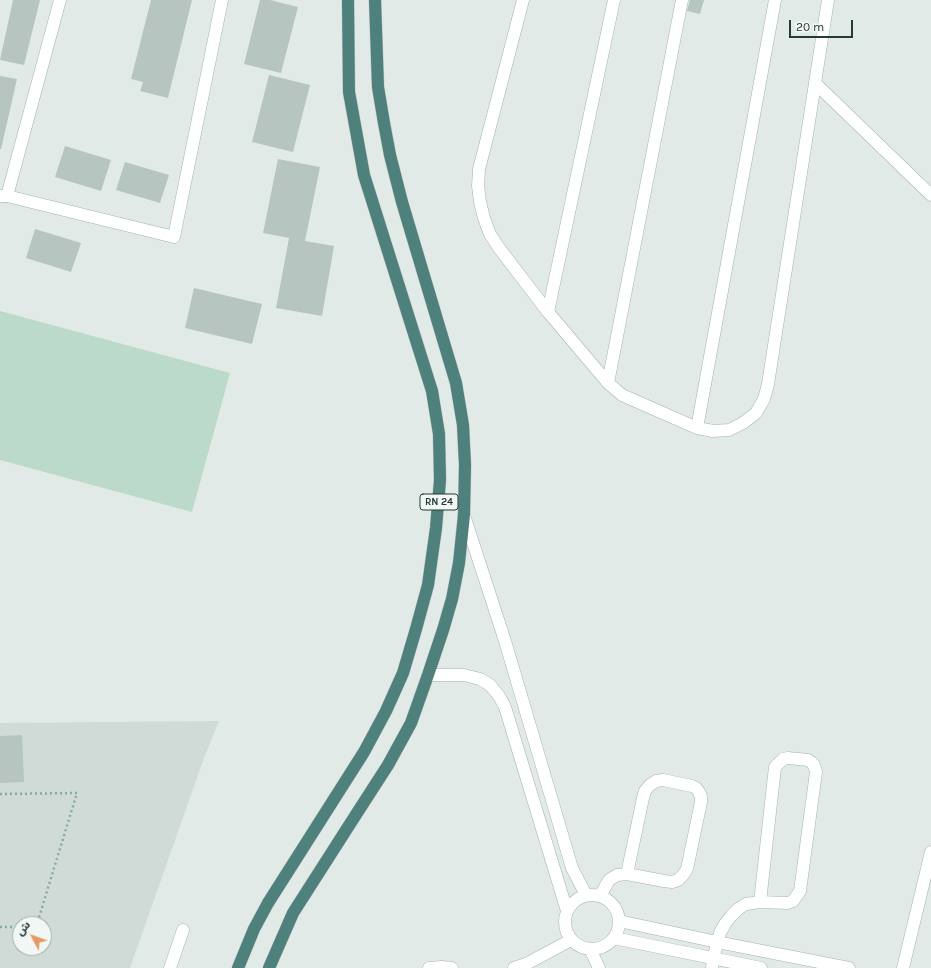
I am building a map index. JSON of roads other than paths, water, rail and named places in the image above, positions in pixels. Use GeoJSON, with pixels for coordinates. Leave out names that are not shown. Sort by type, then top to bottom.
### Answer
{"type":"FeatureCollection","features":[{"type":"Feature","properties":{"kind":"highway","name":"RN 24"},"geometry":{"type":"LineString","coordinates":[[238,968],[254,929],[268,903],[364,752],[386,711],[403,673],[416,629],[428,585],[436,528],[440,480],[439,434],[432,391],[364,174],[349,92],[348,0]]}},
{"type":"Feature","properties":{"kind":"highway","name":"RN 24"},"geometry":{"type":"LineString","coordinates":[[268,968],[293,913],[388,765],[411,724],[452,599],[459,563],[464,515],[465,465],[463,425],[456,383],[404,209],[390,155],[378,87],[375,0]]}},
{"type":"Feature","properties":{"kind":"street"},"geometry":{"type":"LineString","coordinates":[[60,0],[4,196],[174,237],[222,0]]}},
{"type":"Feature","properties":{"kind":"street"},"geometry":{"type":"LineString","coordinates":[[523,0],[479,169],[478,186],[480,202],[490,234],[548,312],[608,383],[622,395],[697,428],[713,431],[729,430],[743,423],[756,413],[764,399],[768,384],[828,0]]}},
{"type":"Feature","properties":{"kind":"street"},"geometry":{"type":"LineString","coordinates":[[548,312],[614,0]]}},
{"type":"Feature","properties":{"kind":"street"},"geometry":{"type":"LineString","coordinates":[[608,383],[682,0]]}},
{"type":"Feature","properties":{"kind":"street"},"geometry":{"type":"LineString","coordinates":[[697,428],[775,0]]}},
{"type":"Feature","properties":{"kind":"street"},"geometry":{"type":"LineString","coordinates":[[815,83],[931,195]]}},
{"type":"Feature","properties":{"kind":"street"},"geometry":{"type":"LineString","coordinates":[[464,515],[505,641],[572,868],[586,895]]}},
{"type":"Feature","properties":{"kind":"street"},"geometry":{"type":"LineString","coordinates":[[428,675],[464,675],[480,679],[490,685],[499,696],[505,707],[567,911]]}},
{"type":"Feature","properties":{"kind":"street"},"geometry":{"type":"LineString","coordinates":[[713,963],[720,933],[731,916],[738,909],[746,904],[760,902],[788,903],[793,901],[800,891],[816,772],[814,765],[808,760],[783,759],[775,767],[760,902]]}},
{"type":"Feature","properties":{"kind":"street"},"geometry":{"type":"LineString","coordinates":[[600,896],[609,880],[617,875],[627,874],[672,882],[678,880],[683,875],[687,868],[701,802],[701,797],[696,788],[663,780],[656,781],[645,791],[627,874]]}},
{"type":"Feature","properties":{"kind":"street"},"geometry":{"type":"LineString","coordinates":[[903,968],[931,852]]}},
{"type":"Feature","properties":{"kind":"street"},"geometry":{"type":"LineString","coordinates":[[586,895],[600,896],[607,899],[614,905],[618,912],[618,930],[614,938],[607,944],[599,948],[583,948],[572,940],[567,933],[565,918],[567,911],[570,906],[580,897],[586,895]]}},
{"type":"Feature","properties":{"kind":"street"},"geometry":{"type":"LineString","coordinates":[[619,920],[717,942],[849,968]]}},
{"type":"Feature","properties":{"kind":"street"},"geometry":{"type":"LineString","coordinates":[[170,968],[183,930]]}},
{"type":"Feature","properties":{"kind":"street"},"geometry":{"type":"LineString","coordinates":[[614,938],[713,963],[761,968]]}},
{"type":"Feature","properties":{"kind":"street"},"geometry":{"type":"LineString","coordinates":[[514,968],[526,964],[572,940]]}},
{"type":"Feature","properties":{"kind":"street"},"geometry":{"type":"LineString","coordinates":[[590,949],[599,968]]}},
{"type":"Feature","properties":{"kind":"street"},"geometry":{"type":"LineString","coordinates":[[429,968],[452,968]]}}]}
